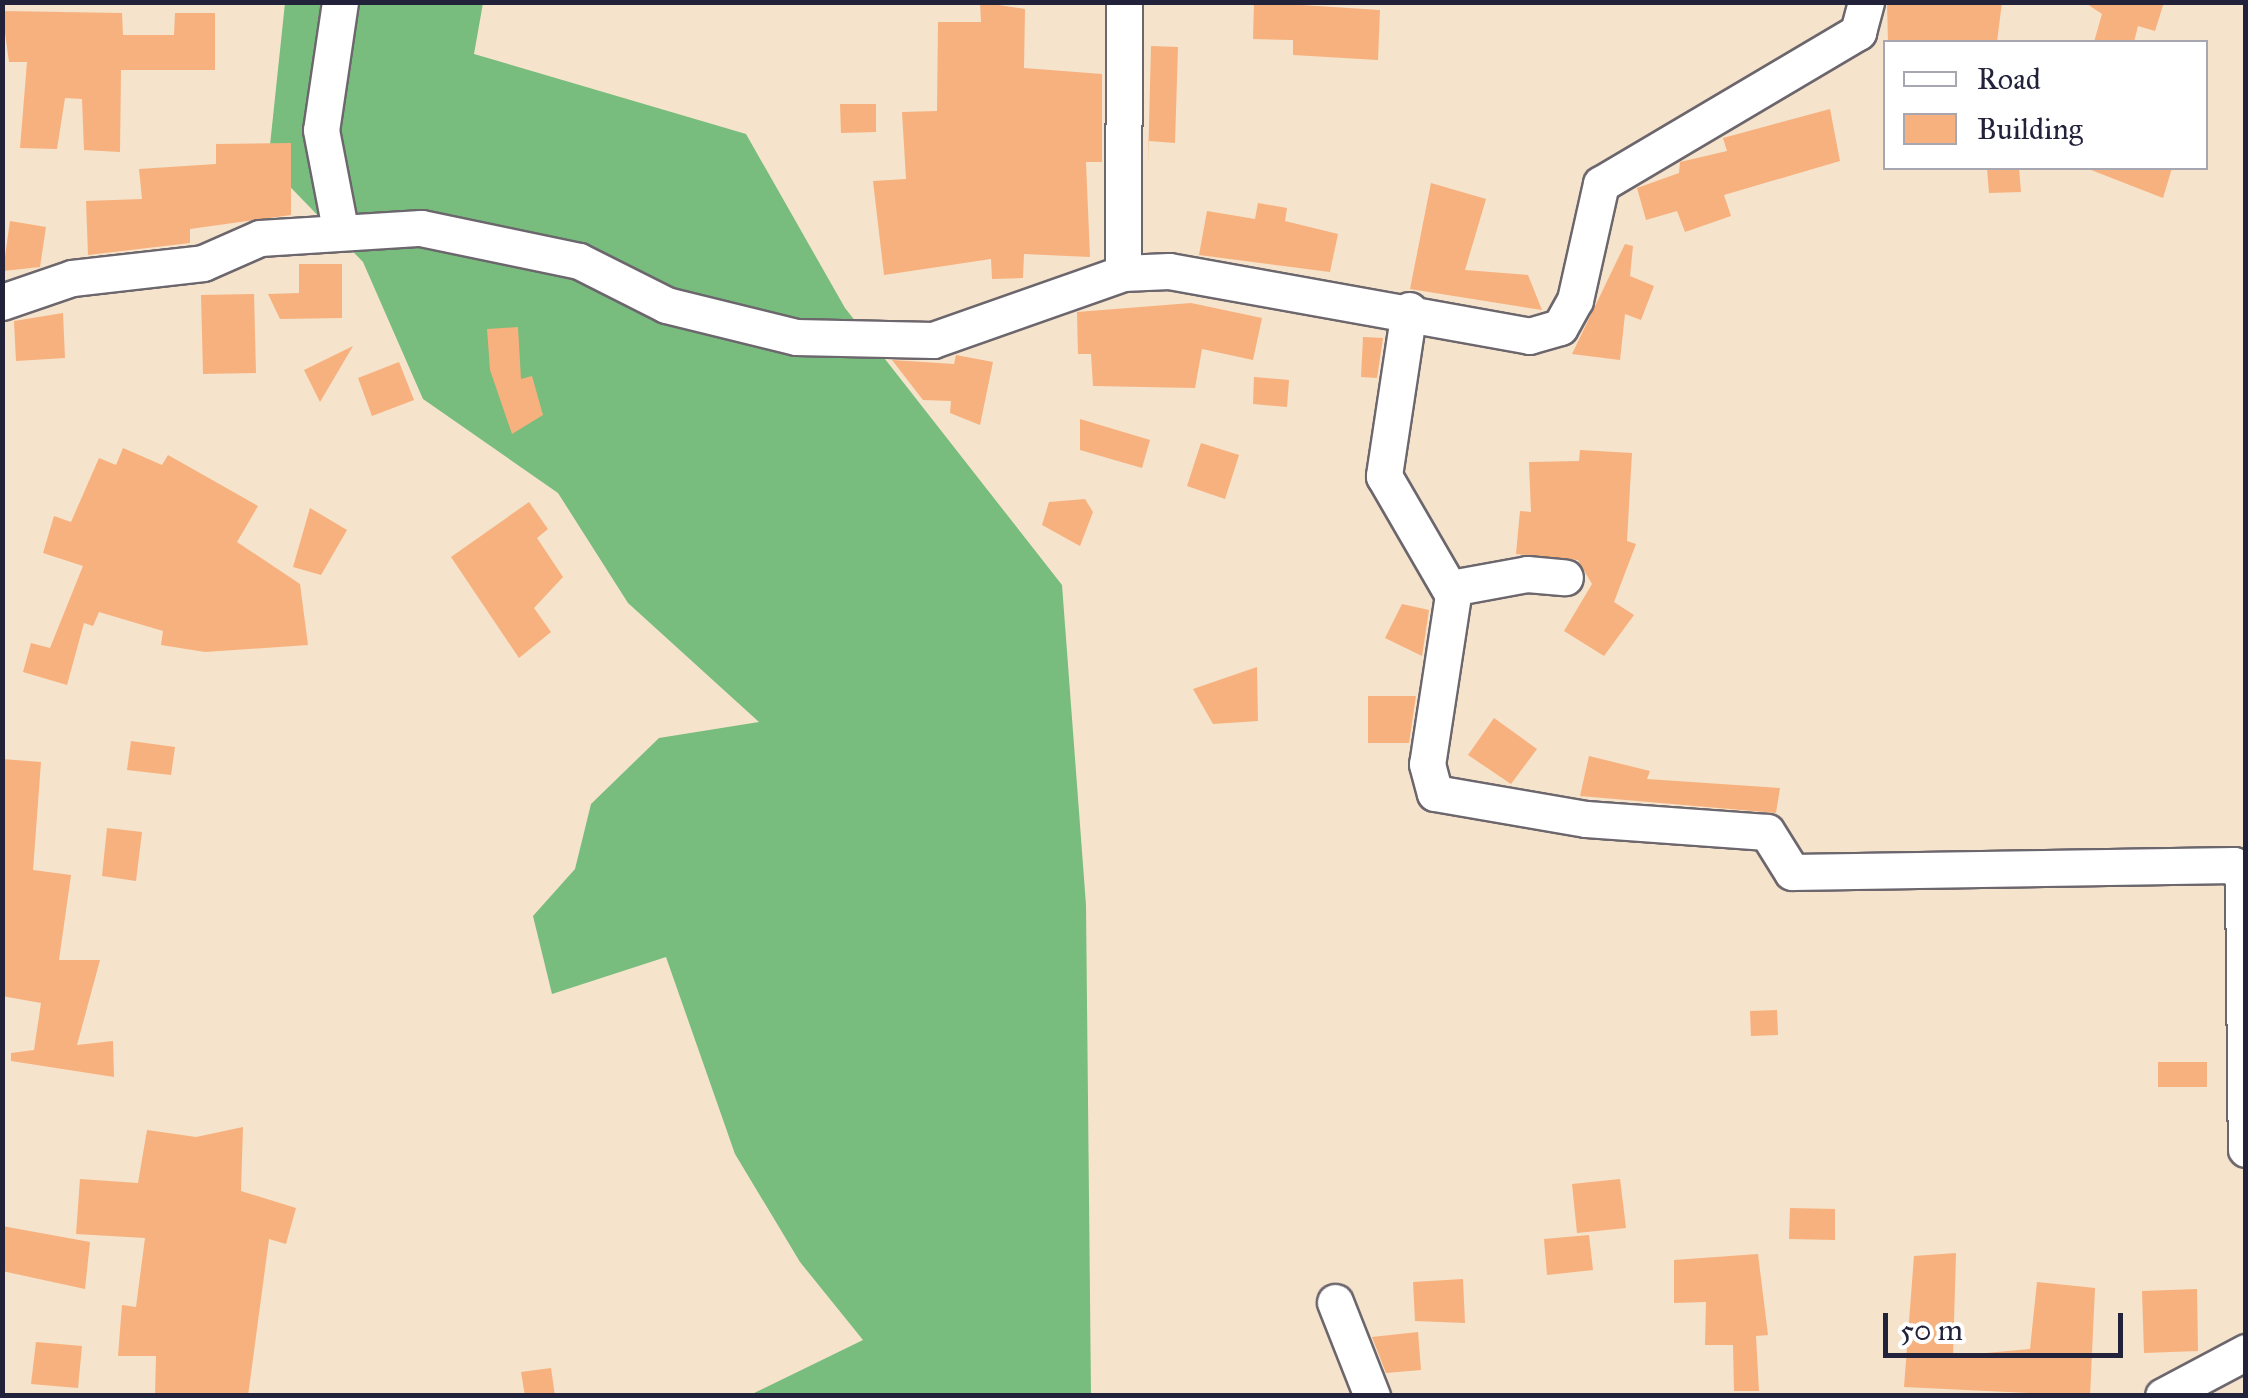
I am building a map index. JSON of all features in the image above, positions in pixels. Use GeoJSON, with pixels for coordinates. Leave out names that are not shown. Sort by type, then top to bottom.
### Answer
{"type":"FeatureCollection","features":[{"type":"Feature","properties":{"kind":"street"},"geometry":{"type":"LineString","coordinates":[[340,2],[321,130],[340,229]]}},
{"type":"Feature","properties":{"kind":"street"},"geometry":{"type":"LineString","coordinates":[[1124,2],[1124,273]]}},
{"type":"Feature","properties":{"kind":"street"},"geometry":{"type":"LineString","coordinates":[[2,302],[72,278],[203,264],[260,238],[340,229],[494,236],[578,261],[666,306],[796,338],[888,344],[979,331],[1124,273],[1218,276],[1409,310],[1486,335],[1560,326],[1602,184],[1858,32],[1866,2]]}},
{"type":"Feature","properties":{"kind":"street"},"geometry":{"type":"LineString","coordinates":[[1409,310],[1384,476],[1452,588],[1426,776],[1443,798],[1767,832],[1792,872],[2238,868],[2246,1149]]}},
{"type":"Feature","properties":{"kind":"street"},"geometry":{"type":"LineString","coordinates":[[1452,588],[1527,574],[1564,577]]}},
{"type":"Feature","properties":{"kind":"street"},"geometry":{"type":"LineString","coordinates":[[1335,1302],[1372,1396]]}},
{"type":"Feature","properties":{"kind":"street"},"geometry":{"type":"LineString","coordinates":[[2162,1396],[2246,1352]]}},
{"type":"Feature","properties":{"kind":"green space"},"geometry":{"type":"Polygon","coordinates":[[[285,3],[483,3],[474,54],[746,134],[845,308],[1062,585],[1086,905],[1091,1395],[750,1395],[863,1340],[800,1262],[735,1154],[666,957],[552,994],[533,916],[575,869],[591,804],[659,738],[759,722],[628,603],[558,493],[423,399],[363,262],[268,164],[285,3]]]}},
{"type":"Feature","properties":{"kind":"building"},"geometry":{"type":"Polygon","coordinates":[[[980,2],[1025,9],[1024,68],[1102,74],[1102,162],[1086,162],[1090,257],[1024,254],[1023,278],[992,279],[991,259],[884,275],[873,181],[906,179],[902,112],[937,111],[938,22],[981,22],[980,2]]]}},
{"type":"Feature","properties":{"kind":"building"},"geometry":{"type":"Polygon","coordinates":[[[1254,2],[1380,10],[1378,60],[1293,55],[1293,40],[1253,39],[1254,2]]]}},
{"type":"Feature","properties":{"kind":"building"},"geometry":{"type":"Polygon","coordinates":[[[1887,2],[2002,2],[1997,40],[1888,40],[1887,2]]]}},
{"type":"Feature","properties":{"kind":"building"},"geometry":{"type":"Polygon","coordinates":[[[2084,2],[2164,2],[2155,31],[2138,26],[2134,40],[2095,40],[2102,14],[2084,2]]]}},
{"type":"Feature","properties":{"kind":"building"},"geometry":{"type":"Polygon","coordinates":[[[2,11],[122,13],[123,35],[174,35],[175,13],[215,13],[215,70],[121,70],[120,152],[84,150],[82,99],[65,98],[57,149],[20,148],[27,62],[9,62],[2,11]]]}},
{"type":"Feature","properties":{"kind":"building"},"geometry":{"type":"Polygon","coordinates":[[[1151,46],[1178,47],[1175,143],[1149,141],[1148,165],[1151,46]]]}},
{"type":"Feature","properties":{"kind":"building"},"geometry":{"type":"Polygon","coordinates":[[[840,104],[876,104],[876,132],[841,133],[840,104]]]}},
{"type":"Feature","properties":{"kind":"building"},"geometry":{"type":"Polygon","coordinates":[[[1830,109],[1840,161],[1724,195],[1731,216],[1685,232],[1677,211],[1646,220],[1637,188],[1679,173],[1680,162],[1727,151],[1723,138],[1830,109]]]}},
{"type":"Feature","properties":{"kind":"building"},"geometry":{"type":"Polygon","coordinates":[[[291,143],[291,215],[190,229],[190,243],[88,255],[86,201],[142,199],[139,169],[216,164],[216,144],[291,143]]]}},
{"type":"Feature","properties":{"kind":"building"},"geometry":{"type":"Polygon","coordinates":[[[1987,170],[2019,170],[2021,192],[1989,193],[1987,170]]]}},
{"type":"Feature","properties":{"kind":"building"},"geometry":{"type":"Polygon","coordinates":[[[2091,170],[2171,170],[2163,198],[2091,170]]]}},
{"type":"Feature","properties":{"kind":"building"},"geometry":{"type":"Polygon","coordinates":[[[1431,183],[1486,199],[1465,270],[1528,275],[1542,310],[1410,289],[1431,183]]]}},
{"type":"Feature","properties":{"kind":"building"},"geometry":{"type":"Polygon","coordinates":[[[1258,203],[1287,208],[1285,221],[1338,234],[1330,272],[1199,255],[1207,211],[1255,219],[1258,203]]]}},
{"type":"Feature","properties":{"kind":"building"},"geometry":{"type":"Polygon","coordinates":[[[10,221],[46,227],[40,267],[3,271],[10,221]]]}},
{"type":"Feature","properties":{"kind":"building"},"geometry":{"type":"Polygon","coordinates":[[[1625,244],[1633,246],[1630,276],[1654,286],[1641,320],[1625,314],[1620,360],[1572,354],[1625,244]]]}},
{"type":"Feature","properties":{"kind":"building"},"geometry":{"type":"Polygon","coordinates":[[[299,264],[342,264],[342,318],[280,319],[268,294],[299,293],[299,264]]]}},
{"type":"Feature","properties":{"kind":"building"},"geometry":{"type":"Polygon","coordinates":[[[254,294],[256,373],[203,374],[201,295],[254,294]]]}},
{"type":"Feature","properties":{"kind":"building"},"geometry":{"type":"Polygon","coordinates":[[[1191,303],[1262,318],[1253,360],[1202,349],[1195,388],[1093,386],[1091,354],[1078,354],[1077,312],[1191,303]]]}},
{"type":"Feature","properties":{"kind":"building"},"geometry":{"type":"Polygon","coordinates":[[[63,313],[65,358],[16,361],[14,321],[63,313]]]}},
{"type":"Feature","properties":{"kind":"building"},"geometry":{"type":"Polygon","coordinates":[[[518,327],[521,379],[532,376],[543,415],[512,434],[490,370],[487,329],[518,327]]]}},
{"type":"Feature","properties":{"kind":"building"},"geometry":{"type":"Polygon","coordinates":[[[1363,337],[1383,338],[1377,378],[1361,377],[1363,337]]]}},
{"type":"Feature","properties":{"kind":"building"},"geometry":{"type":"Polygon","coordinates":[[[353,346],[320,402],[304,370],[353,346]]]}},
{"type":"Feature","properties":{"kind":"building"},"geometry":{"type":"Polygon","coordinates":[[[956,355],[993,362],[980,425],[950,413],[951,401],[923,400],[892,360],[954,364],[956,355]]]}},
{"type":"Feature","properties":{"kind":"building"},"geometry":{"type":"Polygon","coordinates":[[[399,362],[414,400],[372,416],[358,378],[399,362]]]}},
{"type":"Feature","properties":{"kind":"building"},"geometry":{"type":"Polygon","coordinates":[[[1254,377],[1289,380],[1287,407],[1253,404],[1254,377]]]}},
{"type":"Feature","properties":{"kind":"building"},"geometry":{"type":"Polygon","coordinates":[[[1080,419],[1150,440],[1142,468],[1080,450],[1080,419]]]}},
{"type":"Feature","properties":{"kind":"building"},"geometry":{"type":"Polygon","coordinates":[[[1201,443],[1239,455],[1225,499],[1187,486],[1201,443]]]}},
{"type":"Feature","properties":{"kind":"building"},"geometry":{"type":"Polygon","coordinates":[[[123,448],[162,465],[168,455],[258,506],[237,542],[300,584],[308,645],[205,652],[161,645],[163,631],[99,612],[93,626],[84,623],[67,685],[23,672],[31,643],[50,648],[83,566],[43,553],[54,516],[71,522],[99,458],[116,465],[123,448]]]}},
{"type":"Feature","properties":{"kind":"building"},"geometry":{"type":"Polygon","coordinates":[[[1580,450],[1632,453],[1627,541],[1636,544],[1614,602],[1634,615],[1604,656],[1564,631],[1592,584],[1578,560],[1516,554],[1520,511],[1531,512],[1529,462],[1579,461],[1580,450]]]}},
{"type":"Feature","properties":{"kind":"building"},"geometry":{"type":"Polygon","coordinates":[[[1085,499],[1093,512],[1080,546],[1042,525],[1049,502],[1085,499]]]}},
{"type":"Feature","properties":{"kind":"building"},"geometry":{"type":"Polygon","coordinates":[[[529,502],[548,529],[537,538],[563,577],[534,608],[551,632],[519,658],[451,557],[529,502]]]}},
{"type":"Feature","properties":{"kind":"building"},"geometry":{"type":"Polygon","coordinates":[[[310,508],[347,530],[321,575],[293,567],[310,508]]]}},
{"type":"Feature","properties":{"kind":"building"},"geometry":{"type":"Polygon","coordinates":[[[1402,604],[1429,610],[1422,656],[1385,638],[1402,604]]]}},
{"type":"Feature","properties":{"kind":"building"},"geometry":{"type":"Polygon","coordinates":[[[1257,667],[1258,721],[1213,724],[1193,689],[1257,667]]]}},
{"type":"Feature","properties":{"kind":"building"},"geometry":{"type":"Polygon","coordinates":[[[1368,696],[1416,696],[1409,743],[1368,743],[1368,696]]]}},
{"type":"Feature","properties":{"kind":"building"},"geometry":{"type":"Polygon","coordinates":[[[1494,718],[1537,749],[1511,784],[1468,755],[1494,718]]]}},
{"type":"Feature","properties":{"kind":"building"},"geometry":{"type":"Polygon","coordinates":[[[131,741],[175,747],[171,775],[127,770],[131,741]]]}},
{"type":"Feature","properties":{"kind":"building"},"geometry":{"type":"Polygon","coordinates":[[[1589,756],[1650,771],[1647,779],[1780,788],[1776,813],[1580,796],[1589,756]]]}},
{"type":"Feature","properties":{"kind":"building"},"geometry":{"type":"Polygon","coordinates":[[[2,759],[41,762],[33,870],[71,875],[59,960],[100,960],[77,1045],[113,1041],[114,1077],[11,1061],[11,1053],[34,1050],[41,1003],[2,996],[2,759]]]}},
{"type":"Feature","properties":{"kind":"building"},"geometry":{"type":"Polygon","coordinates":[[[107,828],[142,832],[136,881],[102,876],[107,828]]]}},
{"type":"Feature","properties":{"kind":"building"},"geometry":{"type":"Polygon","coordinates":[[[1777,1010],[1778,1035],[1751,1036],[1750,1011],[1777,1010]]]}},
{"type":"Feature","properties":{"kind":"building"},"geometry":{"type":"Polygon","coordinates":[[[2158,1062],[2207,1062],[2207,1087],[2158,1087],[2158,1062]]]}},
{"type":"Feature","properties":{"kind":"building"},"geometry":{"type":"Polygon","coordinates":[[[243,1127],[241,1191],[296,1208],[286,1244],[269,1239],[248,1396],[155,1396],[156,1356],[118,1356],[122,1305],[136,1307],[145,1238],[76,1234],[80,1179],[138,1183],[147,1130],[196,1137],[243,1127]]]}},
{"type":"Feature","properties":{"kind":"building"},"geometry":{"type":"Polygon","coordinates":[[[1620,1179],[1626,1228],[1577,1233],[1572,1184],[1620,1179]]]}},
{"type":"Feature","properties":{"kind":"building"},"geometry":{"type":"Polygon","coordinates":[[[1790,1208],[1835,1209],[1835,1240],[1789,1239],[1790,1208]]]}},
{"type":"Feature","properties":{"kind":"building"},"geometry":{"type":"Polygon","coordinates":[[[2,1226],[90,1242],[85,1289],[2,1271],[2,1226]]]}},
{"type":"Feature","properties":{"kind":"building"},"geometry":{"type":"Polygon","coordinates":[[[1589,1235],[1593,1270],[1547,1275],[1544,1239],[1589,1235]]]}},
{"type":"Feature","properties":{"kind":"building"},"geometry":{"type":"Polygon","coordinates":[[[1956,1253],[1953,1356],[2030,1349],[2037,1282],[2095,1288],[2090,1396],[1904,1387],[1914,1256],[1956,1253]]]}},
{"type":"Feature","properties":{"kind":"building"},"geometry":{"type":"Polygon","coordinates":[[[1758,1254],[1768,1335],[1756,1336],[1759,1391],[1734,1391],[1733,1345],[1705,1345],[1706,1302],[1674,1303],[1674,1260],[1758,1254]]]}},
{"type":"Feature","properties":{"kind":"building"},"geometry":{"type":"Polygon","coordinates":[[[1463,1279],[1465,1323],[1415,1321],[1413,1282],[1463,1279]]]}},
{"type":"Feature","properties":{"kind":"building"},"geometry":{"type":"Polygon","coordinates":[[[2197,1289],[2198,1351],[2144,1353],[2142,1291],[2197,1289]]]}},
{"type":"Feature","properties":{"kind":"building"},"geometry":{"type":"Polygon","coordinates":[[[1418,1332],[1421,1370],[1386,1373],[1372,1337],[1418,1332]]]}},
{"type":"Feature","properties":{"kind":"building"},"geometry":{"type":"Polygon","coordinates":[[[36,1342],[82,1346],[78,1388],[31,1384],[36,1342]]]}},
{"type":"Feature","properties":{"kind":"building"},"geometry":{"type":"Polygon","coordinates":[[[551,1368],[555,1396],[525,1396],[521,1372],[551,1368]]]}}]}
